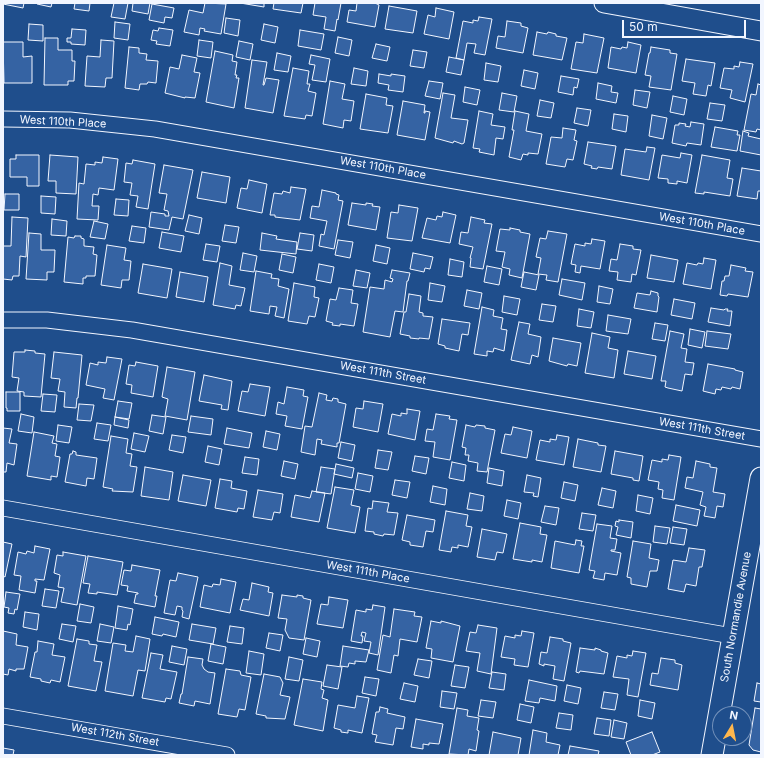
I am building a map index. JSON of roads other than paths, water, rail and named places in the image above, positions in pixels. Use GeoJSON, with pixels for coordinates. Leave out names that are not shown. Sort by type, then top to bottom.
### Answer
{"type":"FeatureCollection","features":[{"type":"Feature","properties":{"kind":"main road","name":"South Normandie Avenue"},"geometry":{"type":"LineString","coordinates":[[712,755],[761,478]]}},
{"type":"Feature","properties":{"kind":"street"},"geometry":{"type":"LineString","coordinates":[[604,3],[761,31]]}},
{"type":"Feature","properties":{"kind":"street","name":"West 110th Place"},"geometry":{"type":"LineString","coordinates":[[3,119],[70,120],[155,129],[761,234]]}},
{"type":"Feature","properties":{"kind":"street","name":"West 111th Street"},"geometry":{"type":"LineString","coordinates":[[3,320],[47,320],[132,330],[761,439]]}},
{"type":"Feature","properties":{"kind":"street","name":"West 111th Place"},"geometry":{"type":"LineString","coordinates":[[3,508],[732,636]]}},
{"type":"Feature","properties":{"kind":"street","name":"West 112th Street"},"geometry":{"type":"LineString","coordinates":[[3,716],[226,755]]}}]}
